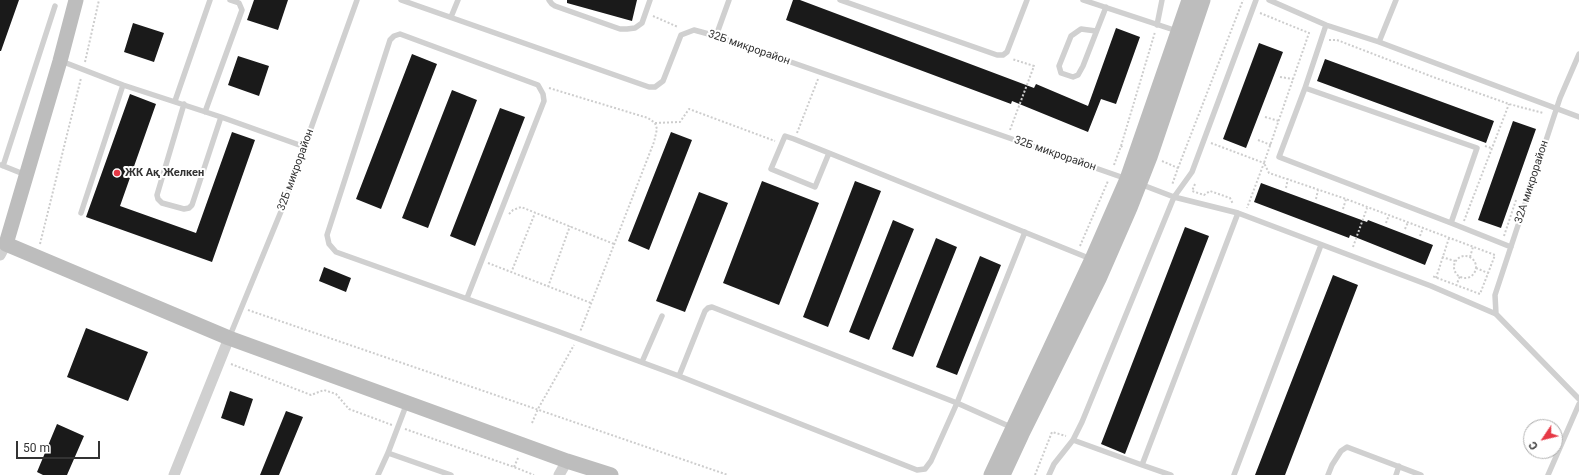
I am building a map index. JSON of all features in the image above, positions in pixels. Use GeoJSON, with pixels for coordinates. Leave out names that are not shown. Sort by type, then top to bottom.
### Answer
{"type":"FeatureCollection","features":[{"type":"Feature","properties":{"kind":"street"},"geometry":{"type":"LineString","coordinates":[[76,0],[60,61],[26,175],[2,247],[36,257],[229,338],[567,461],[611,475]]}},
{"type":"Feature","properties":{"kind":"street"},"geometry":{"type":"LineString","coordinates":[[1185,33],[1189,0]]}},
{"type":"Feature","properties":{"kind":"street"},"geometry":{"type":"LineString","coordinates":[[1003,475],[1099,279],[1185,33],[1203,0]]}},
{"type":"Feature","properties":{"kind":"street"},"geometry":{"type":"LineString","coordinates":[[991,475],[1092,259],[1133,182]]}},
{"type":"Feature","properties":{"kind":"street"},"geometry":{"type":"LineString","coordinates":[[174,475],[229,338]]}},
{"type":"Feature","properties":{"kind":"street"},"geometry":{"type":"LineString","coordinates":[[559,475],[567,461]]}},
{"type":"Feature","properties":{"kind":"lane"},"geometry":{"type":"LineString","coordinates":[[175,101],[210,0]]}},
{"type":"Feature","properties":{"kind":"lane"},"geometry":{"type":"LineString","coordinates":[[205,112],[242,10],[239,3],[230,0]]}},
{"type":"Feature","properties":{"kind":"lane","name":"32Б микрорайон"},"geometry":{"type":"LineString","coordinates":[[229,338],[282,209],[357,0]]}},
{"type":"Feature","properties":{"kind":"lane"},"geometry":{"type":"LineString","coordinates":[[401,0],[642,84],[655,87],[663,81],[682,35],[690,31]]}},
{"type":"Feature","properties":{"kind":"lane"},"geometry":{"type":"LineString","coordinates":[[452,17],[458,0]]}},
{"type":"Feature","properties":{"kind":"lane"},"geometry":{"type":"LineString","coordinates":[[549,0],[555,6],[620,29],[635,28],[642,23],[650,0]]}},
{"type":"Feature","properties":{"kind":"lane"},"geometry":{"type":"LineString","coordinates":[[716,36],[729,0]]}},
{"type":"Feature","properties":{"kind":"lane"},"geometry":{"type":"LineString","coordinates":[[840,0],[997,56],[1003,56],[1007,52],[1027,0]]}},
{"type":"Feature","properties":{"kind":"lane"},"geometry":{"type":"LineString","coordinates":[[1084,0],[1185,33]]}},
{"type":"Feature","properties":{"kind":"lane"},"geometry":{"type":"LineString","coordinates":[[1157,25],[1162,0]]}},
{"type":"Feature","properties":{"kind":"lane"},"geometry":{"type":"LineString","coordinates":[[1049,475],[1054,464],[1073,440],[1094,392],[1171,196],[1192,172],[1256,0]]}},
{"type":"Feature","properties":{"kind":"lane"},"geometry":{"type":"LineString","coordinates":[[1269,0],[1326,25],[1379,42],[1579,117]]}},
{"type":"Feature","properties":{"kind":"lane"},"geometry":{"type":"LineString","coordinates":[[1379,42],[1396,0]]}},
{"type":"Feature","properties":{"kind":"lane"},"geometry":{"type":"LineString","coordinates":[[26,175],[1,165],[55,6]]}},
{"type":"Feature","properties":{"kind":"lane"},"geometry":{"type":"LineString","coordinates":[[1096,31],[1081,29],[1071,36],[1059,66],[1061,73],[1073,77],[1078,74],[1106,8]]}},
{"type":"Feature","properties":{"kind":"lane"},"geometry":{"type":"LineString","coordinates":[[1326,25],[1305,88],[1279,157],[1511,247]]}},
{"type":"Feature","properties":{"kind":"lane","name":"32Б микрорайон"},"geometry":{"type":"LineString","coordinates":[[690,31],[694,30],[716,36],[821,72],[1111,173],[1171,196],[1238,213],[1431,286],[1496,314]]}},
{"type":"Feature","properties":{"kind":"lane"},"geometry":{"type":"LineString","coordinates":[[467,298],[544,101],[543,94],[538,85],[400,34],[394,36],[390,40],[328,235],[329,244],[336,252],[642,362],[917,470],[925,469],[931,461],[957,403],[1025,232]]}},
{"type":"Feature","properties":{"kind":"lane","name":"32А микрорайон"},"geometry":{"type":"LineString","coordinates":[[1496,314],[1495,295],[1557,108],[1579,54]]}},
{"type":"Feature","properties":{"kind":"lane"},"geometry":{"type":"LineString","coordinates":[[60,61],[123,85],[184,104],[305,147]]}},
{"type":"Feature","properties":{"kind":"lane"},"geometry":{"type":"LineString","coordinates":[[81,213],[123,85]]}},
{"type":"Feature","properties":{"kind":"lane"},"geometry":{"type":"LineString","coordinates":[[1305,88],[1477,148],[1451,224]]}},
{"type":"Feature","properties":{"kind":"lane"},"geometry":{"type":"LineString","coordinates":[[184,104],[157,195],[158,199],[162,203],[184,209],[189,208],[192,205],[221,117]]}},
{"type":"Feature","properties":{"kind":"lane"},"geometry":{"type":"LineString","coordinates":[[829,153],[815,187],[772,169],[785,136],[829,153],[1092,259]]}},
{"type":"Feature","properties":{"kind":"lane"},"geometry":{"type":"LineString","coordinates":[[1142,465],[1238,213]]}},
{"type":"Feature","properties":{"kind":"lane"},"geometry":{"type":"LineString","coordinates":[[1234,475],[1320,245]]}},
{"type":"Feature","properties":{"kind":"lane"},"geometry":{"type":"LineString","coordinates":[[679,376],[705,311],[712,307],[957,403],[1013,428]]}},
{"type":"Feature","properties":{"kind":"lane"},"geometry":{"type":"LineString","coordinates":[[1496,314],[1579,399]]}},
{"type":"Feature","properties":{"kind":"lane"},"geometry":{"type":"LineString","coordinates":[[642,362],[662,316]]}},
{"type":"Feature","properties":{"kind":"lane"},"geometry":{"type":"LineString","coordinates":[[378,475],[388,454],[407,402]]}},
{"type":"Feature","properties":{"kind":"lane"},"geometry":{"type":"LineString","coordinates":[[1548,475],[1579,404]]}},
{"type":"Feature","properties":{"kind":"lane"},"geometry":{"type":"LineString","coordinates":[[1073,440],[1171,475]]}},
{"type":"Feature","properties":{"kind":"lane"},"geometry":{"type":"LineString","coordinates":[[1328,475],[1332,465],[1341,451],[1347,447],[1421,475]]}},
{"type":"Feature","properties":{"kind":"lane"},"geometry":{"type":"LineString","coordinates":[[388,454],[452,475]]}},
{"type":"Feature","properties":{"kind":"lane"},"geometry":{"type":"LineString","coordinates":[[1396,475],[1399,466]]}},
{"type":"Feature","properties":{"kind":"path"},"geometry":{"type":"LineString","coordinates":[[36,257],[99,0]]}},
{"type":"Feature","properties":{"kind":"path"},"geometry":{"type":"LineString","coordinates":[[1171,196],[1178,168],[1243,0]]}},
{"type":"Feature","properties":{"kind":"path"},"geometry":{"type":"LineString","coordinates":[[1240,206],[1247,208],[1279,121],[1309,32],[1260,13]]}},
{"type":"Feature","properties":{"kind":"path"},"geometry":{"type":"LineString","coordinates":[[646,14],[690,31]]}},
{"type":"Feature","properties":{"kind":"path"},"geometry":{"type":"LineString","coordinates":[[1077,253],[1121,146],[1157,25]]}},
{"type":"Feature","properties":{"kind":"path"},"geometry":{"type":"LineString","coordinates":[[1325,44],[1330,39],[1337,40],[1432,77],[1509,104],[1546,114]]}},
{"type":"Feature","properties":{"kind":"path"},"geometry":{"type":"LineString","coordinates":[[1003,56],[1034,66],[1007,137]]}},
{"type":"Feature","properties":{"kind":"path"},"geometry":{"type":"LineString","coordinates":[[794,139],[821,72]]}},
{"type":"Feature","properties":{"kind":"path"},"geometry":{"type":"LineString","coordinates":[[1280,77],[1293,79]]}},
{"type":"Feature","properties":{"kind":"path"},"geometry":{"type":"LineString","coordinates":[[532,423],[538,409],[578,339],[654,142],[657,129],[655,123],[648,118],[538,85]]}},
{"type":"Feature","properties":{"kind":"path"},"geometry":{"type":"LineString","coordinates":[[1464,222],[1509,104]]}},
{"type":"Feature","properties":{"kind":"path"},"geometry":{"type":"LineString","coordinates":[[655,123],[680,122],[689,109],[782,143]]}},
{"type":"Feature","properties":{"kind":"path"},"geometry":{"type":"LineString","coordinates":[[1265,117],[1279,121]]}},
{"type":"Feature","properties":{"kind":"path"},"geometry":{"type":"LineString","coordinates":[[1258,140],[1270,145]]}},
{"type":"Feature","properties":{"kind":"path"},"geometry":{"type":"LineString","coordinates":[[1209,148],[1211,143],[1264,163],[1269,172],[1346,199],[1495,255],[1480,294],[1436,278],[1449,238]]}},
{"type":"Feature","properties":{"kind":"path"},"geometry":{"type":"LineString","coordinates":[[1121,146],[1178,168]]}},
{"type":"Feature","properties":{"kind":"path"},"geometry":{"type":"LineString","coordinates":[[1484,146],[1491,148]]}},
{"type":"Feature","properties":{"kind":"path"},"geometry":{"type":"LineString","coordinates":[[1286,188],[1288,178]]}},
{"type":"Feature","properties":{"kind":"path"},"geometry":{"type":"LineString","coordinates":[[1197,179],[1192,191],[1204,195],[1210,191],[1230,198],[1233,205]]}},
{"type":"Feature","properties":{"kind":"path"},"geometry":{"type":"LineString","coordinates":[[1316,199],[1318,190]]}},
{"type":"Feature","properties":{"kind":"path"},"geometry":{"type":"LineString","coordinates":[[1497,234],[1504,237],[1519,193]]}},
{"type":"Feature","properties":{"kind":"path"},"geometry":{"type":"LineString","coordinates":[[1343,210],[1346,199]]}},
{"type":"Feature","properties":{"kind":"path"},"geometry":{"type":"LineString","coordinates":[[508,215],[513,210],[521,207],[614,244]]}},
{"type":"Feature","properties":{"kind":"path"},"geometry":{"type":"LineString","coordinates":[[1353,247],[1367,208]]}},
{"type":"Feature","properties":{"kind":"path"},"geometry":{"type":"LineString","coordinates":[[511,273],[535,213]]}},
{"type":"Feature","properties":{"kind":"path"},"geometry":{"type":"LineString","coordinates":[[1386,223],[1389,215]]}},
{"type":"Feature","properties":{"kind":"path"},"geometry":{"type":"LineString","coordinates":[[1405,229],[1408,222]]}},
{"type":"Feature","properties":{"kind":"path"},"geometry":{"type":"LineString","coordinates":[[548,287],[570,226]]}},
{"type":"Feature","properties":{"kind":"path"},"geometry":{"type":"LineString","coordinates":[[1420,236],[1423,228]]}},
{"type":"Feature","properties":{"kind":"path"},"geometry":{"type":"LineString","coordinates":[[1470,257],[1473,247]]}},
{"type":"Feature","properties":{"kind":"path"},"geometry":{"type":"LineString","coordinates":[[1476,268],[1472,275],[1468,277],[1460,276],[1454,270],[1455,261],[1462,256],[1470,257],[1476,268],[1488,273]]}},
{"type":"Feature","properties":{"kind":"path"},"geometry":{"type":"LineString","coordinates":[[1442,257],[1455,261]]}},
{"type":"Feature","properties":{"kind":"path"},"geometry":{"type":"LineString","coordinates":[[482,260],[511,273],[591,303]]}},
{"type":"Feature","properties":{"kind":"path"},"geometry":{"type":"LineString","coordinates":[[1456,286],[1460,276]]}},
{"type":"Feature","properties":{"kind":"path"},"geometry":{"type":"LineString","coordinates":[[242,308],[728,475]]}},
{"type":"Feature","properties":{"kind":"path"},"geometry":{"type":"LineString","coordinates":[[220,360],[311,395],[324,390],[336,394],[349,409],[534,475]]}},
{"type":"Feature","properties":{"kind":"path"},"geometry":{"type":"LineString","coordinates":[[1035,475],[1052,432],[1067,437]]}},
{"type":"Feature","properties":{"kind":"path"},"geometry":{"type":"LineString","coordinates":[[514,467],[518,458]]}},
{"type":"Feature","properties":{"kind":"building"},"geometry":{"type":"Polygon","coordinates":[[[0,0],[19,0],[1,51],[0,51],[0,0]]]}},
{"type":"Feature","properties":{"kind":"building"},"geometry":{"type":"Polygon","coordinates":[[[254,0],[288,0],[278,30],[247,20],[254,0]]]}},
{"type":"Feature","properties":{"kind":"building"},"geometry":{"type":"Polygon","coordinates":[[[567,0],[637,0],[632,21],[567,3],[567,0]]]}},
{"type":"Feature","properties":{"kind":"building"},"geometry":{"type":"Polygon","coordinates":[[[793,0],[800,0],[1034,88],[1036,84],[1088,106],[1116,28],[1140,37],[1116,104],[1101,99],[1088,132],[1012,101],[1011,104],[786,20],[793,0]]]}},
{"type":"Feature","properties":{"kind":"building"},"geometry":{"type":"Polygon","coordinates":[[[133,23],[164,33],[154,62],[124,52],[133,23]]]}},
{"type":"Feature","properties":{"kind":"building"},"geometry":{"type":"Polygon","coordinates":[[[1259,43],[1283,52],[1246,148],[1223,139],[1259,43]]]}},
{"type":"Feature","properties":{"kind":"building"},"geometry":{"type":"Polygon","coordinates":[[[412,54],[437,64],[381,209],[356,199],[412,54]]]}},
{"type":"Feature","properties":{"kind":"building"},"geometry":{"type":"Polygon","coordinates":[[[238,56],[269,66],[259,96],[228,85],[238,56]]]}},
{"type":"Feature","properties":{"kind":"building"},"geometry":{"type":"Polygon","coordinates":[[[1325,59],[1494,121],[1486,143],[1317,81],[1325,59]]]}},
{"type":"Feature","properties":{"kind":"building"},"geometry":{"type":"Polygon","coordinates":[[[452,90],[477,100],[428,228],[402,218],[452,90]]]}},
{"type":"Feature","properties":{"kind":"building","name":"ЖК Ақ Желкен"},"geometry":{"type":"Polygon","coordinates":[[[130,94],[156,104],[120,206],[196,233],[232,132],[255,140],[212,262],[86,217],[130,94]]]}},
{"type":"Feature","properties":{"kind":"building"},"geometry":{"type":"Polygon","coordinates":[[[500,108],[525,117],[475,246],[450,236],[500,108]]]}},
{"type":"Feature","properties":{"kind":"building"},"geometry":{"type":"Polygon","coordinates":[[[1513,121],[1536,129],[1501,228],[1478,220],[1513,121]]]}},
{"type":"Feature","properties":{"kind":"building"},"geometry":{"type":"Polygon","coordinates":[[[671,132],[692,140],[649,250],[628,241],[671,132]]]}},
{"type":"Feature","properties":{"kind":"building"},"geometry":{"type":"Polygon","coordinates":[[[762,181],[819,203],[779,305],[723,283],[762,181]]]}},
{"type":"Feature","properties":{"kind":"building"},"geometry":{"type":"Polygon","coordinates":[[[855,181],[881,191],[828,327],[803,317],[855,181]]]}},
{"type":"Feature","properties":{"kind":"building"},"geometry":{"type":"Polygon","coordinates":[[[1261,183],[1367,222],[1368,220],[1433,245],[1425,265],[1350,235],[1349,238],[1254,202],[1261,183]]]}},
{"type":"Feature","properties":{"kind":"building"},"geometry":{"type":"Polygon","coordinates":[[[699,192],[728,203],[685,312],[656,301],[699,192]]]}},
{"type":"Feature","properties":{"kind":"building"},"geometry":{"type":"Polygon","coordinates":[[[893,220],[914,229],[869,340],[849,332],[893,220]]]}},
{"type":"Feature","properties":{"kind":"building"},"geometry":{"type":"Polygon","coordinates":[[[1185,227],[1209,236],[1125,454],[1101,444],[1185,227]]]}},
{"type":"Feature","properties":{"kind":"building"},"geometry":{"type":"Polygon","coordinates":[[[936,238],[957,247],[913,357],[892,349],[936,238]]]}},
{"type":"Feature","properties":{"kind":"building"},"geometry":{"type":"Polygon","coordinates":[[[980,256],[1001,265],[957,375],[936,367],[980,256]]]}},
{"type":"Feature","properties":{"kind":"building"},"geometry":{"type":"Polygon","coordinates":[[[324,267],[351,278],[346,292],[319,281],[324,267]]]}},
{"type":"Feature","properties":{"kind":"building"},"geometry":{"type":"Polygon","coordinates":[[[1333,275],[1358,285],[1285,475],[1255,475],[1333,275]]]}},
{"type":"Feature","properties":{"kind":"building"},"geometry":{"type":"Polygon","coordinates":[[[86,328],[148,352],[128,401],[67,377],[86,328]]]}},
{"type":"Feature","properties":{"kind":"building"},"geometry":{"type":"Polygon","coordinates":[[[230,391],[253,399],[244,426],[221,418],[230,391]]]}},
{"type":"Feature","properties":{"kind":"building"},"geometry":{"type":"Polygon","coordinates":[[[286,411],[303,417],[279,475],[260,475],[286,411]]]}},
{"type":"Feature","properties":{"kind":"building"},"geometry":{"type":"Polygon","coordinates":[[[57,424],[84,436],[67,475],[43,475],[37,472],[57,424]]]}},
{"type":"Feature","properties":{"kind":"place","name":"ЖК Ақ Желкен"},"geometry":{"type":"Point","coordinates":[117,173]}}]}
